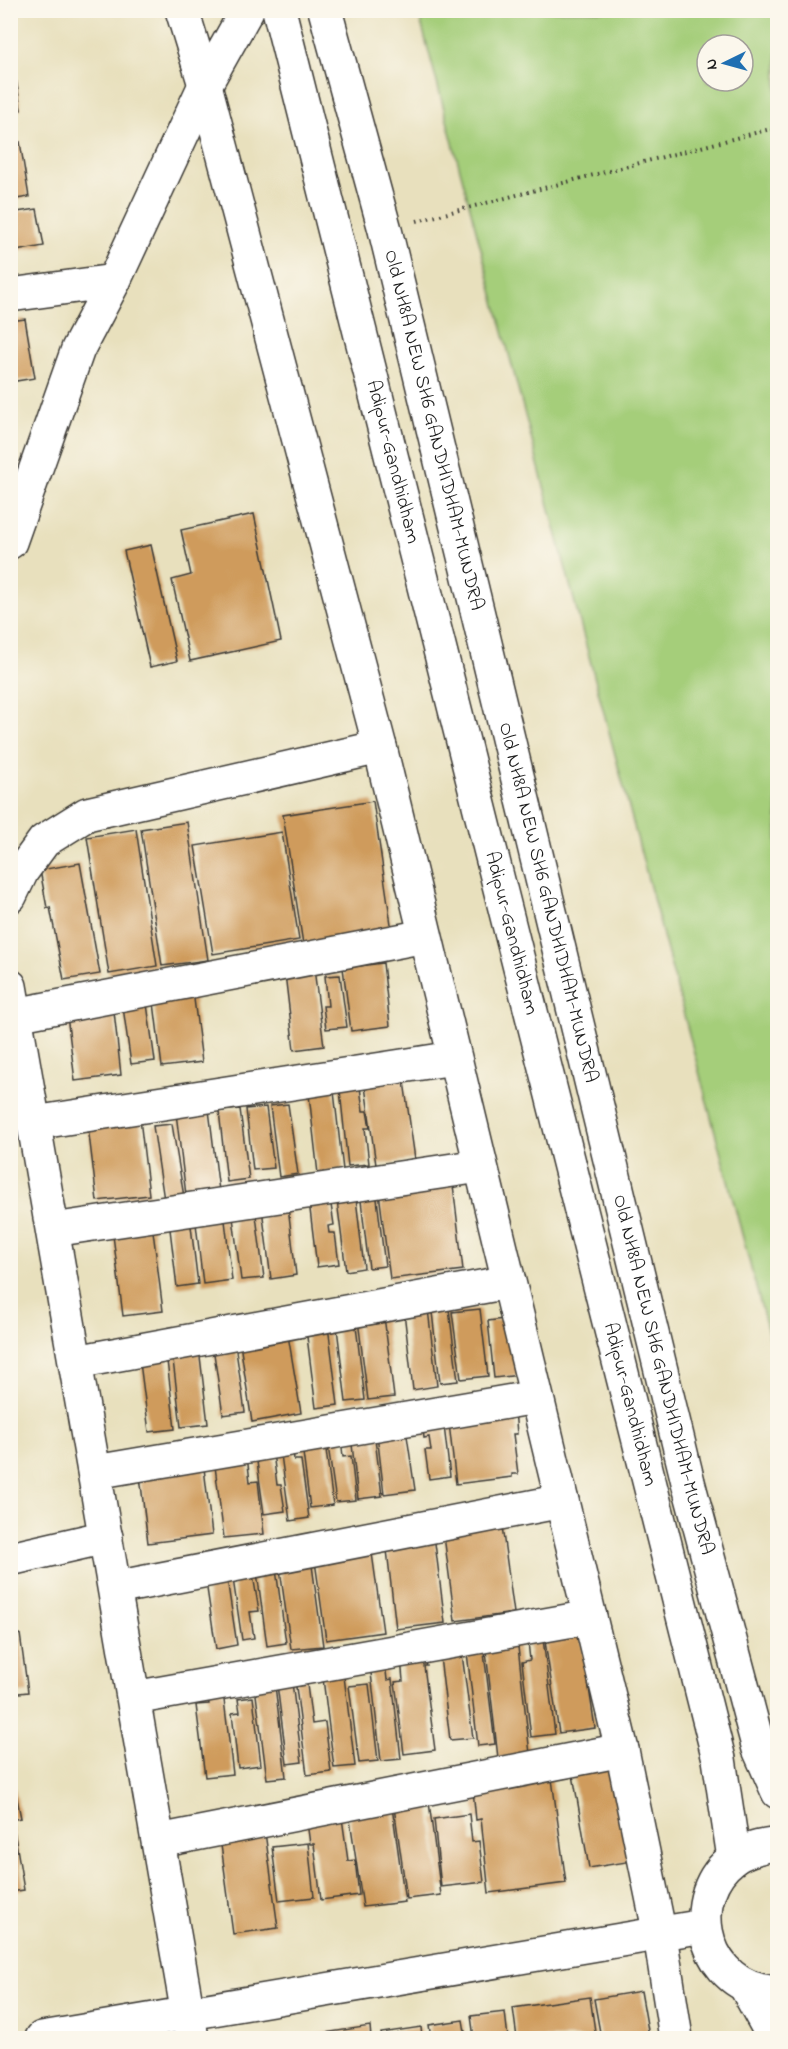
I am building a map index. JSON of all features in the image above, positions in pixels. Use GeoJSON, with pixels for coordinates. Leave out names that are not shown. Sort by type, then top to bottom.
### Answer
{"type":"FeatureCollection","features":[{"type":"Feature","properties":{"kind":"street"},"geometry":{"type":"LineString","coordinates":[[182,10],[205,85],[380,747],[622,1750],[660,1935],[676,2038]]}},
{"type":"Feature","properties":{"kind":"street"},"geometry":{"type":"LineString","coordinates":[[10,542],[78,349],[114,281],[205,85],[247,10]]}},
{"type":"Feature","properties":{"kind":"street","name":"Adipur-Gandhidham"},"geometry":{"type":"LineString","coordinates":[[279,10],[716,1748],[734,1858]]}},
{"type":"Feature","properties":{"kind":"street","name":"Old NH8A NEW SH6 GANDHIDHAM-MUNDRA"},"geometry":{"type":"LineString","coordinates":[[325,10],[385,230],[688,1482],[759,1749],[777,1792]]}},
{"type":"Feature","properties":{"kind":"street"},"geometry":{"type":"LineString","coordinates":[[10,295],[114,281]]}},
{"type":"Feature","properties":{"kind":"street"},"geometry":{"type":"LineString","coordinates":[[10,896],[22,871],[44,841],[87,814],[380,747]]}},
{"type":"Feature","properties":{"kind":"street"},"geometry":{"type":"LineString","coordinates":[[191,2026],[13,1001],[425,936]]}},
{"type":"Feature","properties":{"kind":"street"},"geometry":{"type":"LineString","coordinates":[[34,1123],[454,1058]]}},
{"type":"Feature","properties":{"kind":"street"},"geometry":{"type":"LineString","coordinates":[[53,1230],[480,1166]]}},
{"type":"Feature","properties":{"kind":"street"},"geometry":{"type":"LineString","coordinates":[[76,1362],[508,1282]]}},
{"type":"Feature","properties":{"kind":"street"},"geometry":{"type":"LineString","coordinates":[[95,1472],[537,1397]]}},
{"type":"Feature","properties":{"kind":"street"},"geometry":{"type":"LineString","coordinates":[[115,1588],[562,1501]]}},
{"type":"Feature","properties":{"kind":"street"},"geometry":{"type":"LineString","coordinates":[[10,1559],[106,1537]]}},
{"type":"Feature","properties":{"kind":"street"},"geometry":{"type":"LineString","coordinates":[[134,1698],[590,1617]]}},
{"type":"Feature","properties":{"kind":"street"},"geometry":{"type":"LineString","coordinates":[[159,1841],[622,1750]]}},
{"type":"Feature","properties":{"kind":"street"},"geometry":{"type":"LineString","coordinates":[[774,2038],[746,1987],[726,1972],[711,1951],[704,1926],[706,1900],[716,1877],[734,1858],[757,1847],[777,1844]]}},
{"type":"Feature","properties":{"kind":"street"},"geometry":{"type":"LineString","coordinates":[[42,2038],[191,2026],[704,1926]]}},
{"type":"Feature","properties":{"kind":"street"},"geometry":{"type":"LineString","coordinates":[[746,1987],[777,1993]]}},
{"type":"Feature","properties":{"kind":"path"},"geometry":{"type":"LineString","coordinates":[[385,230],[777,126]]}},
{"type":"Feature","properties":{"kind":"green space"},"geometry":{"type":"Polygon","coordinates":[[[418,11],[777,11],[777,1366],[418,11]]]}},
{"type":"Feature","properties":{"kind":"building"},"geometry":{"type":"Polygon","coordinates":[[[12,54],[21,110],[10,112],[10,55],[12,54]]]}},
{"type":"Feature","properties":{"kind":"building"},"geometry":{"type":"Polygon","coordinates":[[[20,142],[29,197],[10,200],[10,144],[20,142]]]}},
{"type":"Feature","properties":{"kind":"building"},"geometry":{"type":"Polygon","coordinates":[[[37,209],[44,246],[10,252],[10,213],[37,209]]]}},
{"type":"Feature","properties":{"kind":"building"},"geometry":{"type":"Polygon","coordinates":[[[25,319],[35,378],[10,382],[10,321],[25,319]]]}},
{"type":"Feature","properties":{"kind":"building"},"geometry":{"type":"Polygon","coordinates":[[[254,514],[281,641],[190,661],[172,580],[191,575],[181,530],[254,514]]]}},
{"type":"Feature","properties":{"kind":"building"},"geometry":{"type":"Polygon","coordinates":[[[151,545],[177,661],[150,667],[124,551],[151,545]]]}},
{"type":"Feature","properties":{"kind":"building"},"geometry":{"type":"Polygon","coordinates":[[[373,801],[392,931],[303,944],[283,815],[373,801]]]}},
{"type":"Feature","properties":{"kind":"building"},"geometry":{"type":"Polygon","coordinates":[[[187,822],[208,960],[162,966],[141,829],[187,822]]]}},
{"type":"Feature","properties":{"kind":"building"},"geometry":{"type":"Polygon","coordinates":[[[136,829],[157,966],[109,974],[87,837],[136,829]]]}},
{"type":"Feature","properties":{"kind":"building"},"geometry":{"type":"Polygon","coordinates":[[[282,832],[299,940],[213,954],[195,846],[282,832]]]}},
{"type":"Feature","properties":{"kind":"building"},"geometry":{"type":"Polygon","coordinates":[[[80,863],[100,974],[64,980],[50,907],[47,908],[40,870],[80,863]]]}},
{"type":"Feature","properties":{"kind":"building"},"geometry":{"type":"Polygon","coordinates":[[[313,961],[324,1046],[294,1050],[284,965],[313,961]]]}},
{"type":"Feature","properties":{"kind":"building"},"geometry":{"type":"Polygon","coordinates":[[[383,963],[390,1026],[351,1031],[343,968],[383,963]]]}},
{"type":"Feature","properties":{"kind":"building"},"geometry":{"type":"Polygon","coordinates":[[[340,975],[347,1027],[326,1029],[323,1006],[328,1006],[325,976],[340,975]]]}},
{"type":"Feature","properties":{"kind":"building"},"geometry":{"type":"Polygon","coordinates":[[[192,983],[202,1062],[162,1067],[152,987],[192,983]]]}},
{"type":"Feature","properties":{"kind":"building"},"geometry":{"type":"Polygon","coordinates":[[[112,993],[121,1075],[75,1081],[65,999],[112,993]]]}},
{"type":"Feature","properties":{"kind":"building"},"geometry":{"type":"Polygon","coordinates":[[[146,997],[155,1061],[131,1064],[122,1000],[146,997]]]}},
{"type":"Feature","properties":{"kind":"building"},"geometry":{"type":"Polygon","coordinates":[[[402,1067],[415,1159],[376,1165],[363,1072],[402,1067]]]}},
{"type":"Feature","properties":{"kind":"building"},"geometry":{"type":"Polygon","coordinates":[[[359,1079],[363,1111],[367,1111],[370,1128],[365,1128],[369,1164],[348,1166],[339,1081],[359,1079]]]}},
{"type":"Feature","properties":{"kind":"building"},"geometry":{"type":"Polygon","coordinates":[[[333,1083],[343,1170],[318,1174],[308,1086],[333,1083]]]}},
{"type":"Feature","properties":{"kind":"building"},"geometry":{"type":"Polygon","coordinates":[[[288,1104],[298,1174],[279,1177],[270,1106],[288,1104]]]}},
{"type":"Feature","properties":{"kind":"building"},"geometry":{"type":"Polygon","coordinates":[[[266,1107],[274,1168],[253,1170],[246,1109],[266,1107]]]}},
{"type":"Feature","properties":{"kind":"building"},"geometry":{"type":"Polygon","coordinates":[[[240,1109],[249,1179],[227,1182],[219,1111],[240,1109]]]}},
{"type":"Feature","properties":{"kind":"building"},"geometry":{"type":"Polygon","coordinates":[[[209,1110],[219,1191],[186,1195],[176,1113],[209,1110]]]}},
{"type":"Feature","properties":{"kind":"building"},"geometry":{"type":"Polygon","coordinates":[[[140,1119],[149,1195],[97,1201],[88,1126],[140,1119]]]}},
{"type":"Feature","properties":{"kind":"building"},"geometry":{"type":"Polygon","coordinates":[[[172,1124],[184,1197],[164,1200],[153,1126],[172,1124]]]}},
{"type":"Feature","properties":{"kind":"building"},"geometry":{"type":"Polygon","coordinates":[[[452,1176],[463,1270],[390,1279],[378,1185],[452,1176]]]}},
{"type":"Feature","properties":{"kind":"building"},"geometry":{"type":"Polygon","coordinates":[[[375,1182],[385,1266],[369,1268],[359,1184],[375,1182]]]}},
{"type":"Feature","properties":{"kind":"building"},"geometry":{"type":"Polygon","coordinates":[[[355,1190],[364,1268],[346,1271],[336,1193],[355,1190]]]}},
{"type":"Feature","properties":{"kind":"building"},"geometry":{"type":"Polygon","coordinates":[[[329,1191],[334,1225],[328,1226],[329,1233],[335,1233],[339,1264],[317,1267],[308,1193],[329,1191]]]}},
{"type":"Feature","properties":{"kind":"building"},"geometry":{"type":"Polygon","coordinates":[[[287,1198],[296,1275],[271,1279],[261,1201],[287,1198]]]}},
{"type":"Feature","properties":{"kind":"building"},"geometry":{"type":"Polygon","coordinates":[[[254,1200],[264,1278],[241,1280],[231,1202],[254,1200]]]}},
{"type":"Feature","properties":{"kind":"building"},"geometry":{"type":"Polygon","coordinates":[[[224,1212],[232,1280],[203,1284],[195,1215],[224,1212]]]}},
{"type":"Feature","properties":{"kind":"building"},"geometry":{"type":"Polygon","coordinates":[[[190,1218],[198,1284],[177,1287],[169,1221],[190,1218]]]}},
{"type":"Feature","properties":{"kind":"building"},"geometry":{"type":"Polygon","coordinates":[[[152,1223],[163,1311],[123,1316],[112,1227],[152,1223]]]}},
{"type":"Feature","properties":{"kind":"building"},"geometry":{"type":"Polygon","coordinates":[[[428,1309],[437,1386],[413,1390],[404,1312],[428,1309]]]}},
{"type":"Feature","properties":{"kind":"building"},"geometry":{"type":"Polygon","coordinates":[[[449,1309],[458,1381],[440,1383],[432,1312],[449,1309]]]}},
{"type":"Feature","properties":{"kind":"building"},"geometry":{"type":"Polygon","coordinates":[[[480,1309],[488,1376],[461,1379],[452,1312],[480,1309]]]}},
{"type":"Feature","properties":{"kind":"building"},"geometry":{"type":"Polygon","coordinates":[[[384,1316],[394,1397],[368,1400],[358,1320],[384,1316]]]}},
{"type":"Feature","properties":{"kind":"building"},"geometry":{"type":"Polygon","coordinates":[[[327,1318],[338,1405],[316,1408],[305,1321],[327,1318]]]}},
{"type":"Feature","properties":{"kind":"building"},"geometry":{"type":"Polygon","coordinates":[[[355,1318],[365,1400],[346,1402],[336,1320],[355,1318]]]}},
{"type":"Feature","properties":{"kind":"building"},"geometry":{"type":"Polygon","coordinates":[[[512,1318],[519,1375],[494,1378],[488,1321],[512,1318]]]}},
{"type":"Feature","properties":{"kind":"building"},"geometry":{"type":"Polygon","coordinates":[[[287,1329],[301,1413],[252,1422],[239,1337],[287,1329]]]}},
{"type":"Feature","properties":{"kind":"building"},"geometry":{"type":"Polygon","coordinates":[[[234,1337],[245,1412],[223,1415],[212,1340],[234,1337]]]}},
{"type":"Feature","properties":{"kind":"building"},"geometry":{"type":"Polygon","coordinates":[[[199,1348],[208,1424],[181,1427],[172,1352],[199,1348]]]}},
{"type":"Feature","properties":{"kind":"building"},"geometry":{"type":"Polygon","coordinates":[[[166,1352],[175,1429],[149,1432],[139,1355],[166,1352]]]}},
{"type":"Feature","properties":{"kind":"building"},"geometry":{"type":"Polygon","coordinates":[[[514,1398],[517,1434],[513,1434],[518,1474],[512,1474],[512,1477],[456,1484],[447,1406],[514,1398]]]}},
{"type":"Feature","properties":{"kind":"building"},"geometry":{"type":"Polygon","coordinates":[[[442,1409],[450,1476],[429,1479],[425,1450],[431,1450],[429,1437],[424,1438],[421,1412],[442,1409]]]}},
{"type":"Feature","properties":{"kind":"building"},"geometry":{"type":"Polygon","coordinates":[[[372,1415],[382,1496],[358,1499],[349,1417],[372,1415]]]}},
{"type":"Feature","properties":{"kind":"building"},"geometry":{"type":"Polygon","coordinates":[[[375,1417],[406,1429],[415,1490],[384,1494],[375,1417]]]}},
{"type":"Feature","properties":{"kind":"building"},"geometry":{"type":"Polygon","coordinates":[[[323,1426],[333,1505],[310,1508],[300,1429],[323,1426]]]}},
{"type":"Feature","properties":{"kind":"building"},"geometry":{"type":"Polygon","coordinates":[[[340,1430],[343,1457],[351,1456],[356,1500],[336,1502],[326,1431],[340,1430]]]}},
{"type":"Feature","properties":{"kind":"building"},"geometry":{"type":"Polygon","coordinates":[[[271,1436],[277,1485],[281,1485],[285,1511],[264,1514],[254,1439],[271,1436]]]}},
{"type":"Feature","properties":{"kind":"building"},"geometry":{"type":"Polygon","coordinates":[[[245,1438],[250,1482],[258,1481],[264,1534],[224,1538],[212,1442],[245,1438]]]}},
{"type":"Feature","properties":{"kind":"building"},"geometry":{"type":"Polygon","coordinates":[[[292,1438],[294,1460],[301,1460],[309,1518],[290,1521],[279,1440],[292,1438]]]}},
{"type":"Feature","properties":{"kind":"building"},"geometry":{"type":"Polygon","coordinates":[[[201,1443],[212,1535],[148,1543],[137,1451],[201,1443]]]}},
{"type":"Feature","properties":{"kind":"building"},"geometry":{"type":"Polygon","coordinates":[[[501,1519],[514,1613],[455,1621],[443,1528],[501,1519]]]}},
{"type":"Feature","properties":{"kind":"building"},"geometry":{"type":"Polygon","coordinates":[[[434,1535],[445,1623],[396,1629],[386,1541],[434,1535]]]}},
{"type":"Feature","properties":{"kind":"building"},"geometry":{"type":"Polygon","coordinates":[[[371,1546],[383,1632],[326,1640],[314,1554],[371,1546]]]}},
{"type":"Feature","properties":{"kind":"building"},"geometry":{"type":"Polygon","coordinates":[[[311,1558],[323,1646],[291,1649],[279,1562],[311,1558]]]}},
{"type":"Feature","properties":{"kind":"building"},"geometry":{"type":"Polygon","coordinates":[[[275,1562],[286,1643],[267,1646],[256,1565],[275,1562]]]}},
{"type":"Feature","properties":{"kind":"building"},"geometry":{"type":"Polygon","coordinates":[[[252,1569],[259,1611],[250,1612],[254,1638],[242,1640],[232,1572],[252,1569]]]}},
{"type":"Feature","properties":{"kind":"building"},"geometry":{"type":"Polygon","coordinates":[[[226,1572],[237,1645],[216,1649],[205,1575],[226,1572]]]}},
{"type":"Feature","properties":{"kind":"building"},"geometry":{"type":"Polygon","coordinates":[[[579,1622],[595,1728],[559,1733],[543,1628],[579,1622]]]}},
{"type":"Feature","properties":{"kind":"building"},"geometry":{"type":"Polygon","coordinates":[[[542,1631],[555,1734],[531,1737],[522,1662],[530,1660],[527,1633],[542,1631]]]}},
{"type":"Feature","properties":{"kind":"building"},"geometry":{"type":"Polygon","coordinates":[[[20,1634],[28,1692],[10,1694],[10,1635],[20,1634]]]}},
{"type":"Feature","properties":{"kind":"building"},"geometry":{"type":"Polygon","coordinates":[[[517,1638],[530,1754],[498,1758],[485,1642],[517,1638]]]}},
{"type":"Feature","properties":{"kind":"building"},"geometry":{"type":"Polygon","coordinates":[[[466,1644],[474,1654],[484,1653],[495,1744],[478,1746],[466,1644]]]}},
{"type":"Feature","properties":{"kind":"building"},"geometry":{"type":"Polygon","coordinates":[[[462,1654],[473,1738],[450,1740],[440,1657],[462,1654]]]}},
{"type":"Feature","properties":{"kind":"building"},"geometry":{"type":"Polygon","coordinates":[[[401,1658],[425,1659],[435,1750],[404,1754],[395,1682],[403,1681],[401,1658]]]}},
{"type":"Feature","properties":{"kind":"building"},"geometry":{"type":"Polygon","coordinates":[[[342,1660],[355,1766],[334,1768],[321,1662],[342,1660]]]}},
{"type":"Feature","properties":{"kind":"building"},"geometry":{"type":"Polygon","coordinates":[[[385,1662],[387,1680],[392,1679],[401,1759],[381,1761],[370,1664],[385,1662]]]}},
{"type":"Feature","properties":{"kind":"building"},"geometry":{"type":"Polygon","coordinates":[[[290,1666],[302,1762],[287,1764],[275,1668],[290,1666]]]}},
{"type":"Feature","properties":{"kind":"building"},"geometry":{"type":"Polygon","coordinates":[[[273,1669],[286,1777],[267,1779],[253,1672],[273,1669]]]}},
{"type":"Feature","properties":{"kind":"building"},"geometry":{"type":"Polygon","coordinates":[[[221,1675],[233,1774],[205,1777],[196,1705],[209,1704],[207,1690],[221,1675]]]}},
{"type":"Feature","properties":{"kind":"building"},"geometry":{"type":"Polygon","coordinates":[[[306,1677],[312,1724],[325,1722],[331,1772],[307,1775],[295,1679],[306,1677]]]}},
{"type":"Feature","properties":{"kind":"building"},"geometry":{"type":"Polygon","coordinates":[[[369,1684],[378,1761],[359,1763],[349,1686],[369,1684]]]}},
{"type":"Feature","properties":{"kind":"building"},"geometry":{"type":"Polygon","coordinates":[[[253,1697],[261,1765],[238,1768],[232,1713],[240,1712],[238,1699],[253,1697]]]}},
{"type":"Feature","properties":{"kind":"building"},"geometry":{"type":"Polygon","coordinates":[[[10,1737],[14,1753],[10,1753],[10,1737]]]}},
{"type":"Feature","properties":{"kind":"building"},"geometry":{"type":"Polygon","coordinates":[[[615,1756],[633,1861],[589,1868],[571,1763],[615,1756]]]}},
{"type":"Feature","properties":{"kind":"building"},"geometry":{"type":"Polygon","coordinates":[[[10,1765],[21,1818],[10,1820],[10,1765]]]}},
{"type":"Feature","properties":{"kind":"building"},"geometry":{"type":"Polygon","coordinates":[[[552,1779],[566,1883],[489,1893],[481,1819],[476,1820],[473,1790],[552,1779]]]}},
{"type":"Feature","properties":{"kind":"building"},"geometry":{"type":"Polygon","coordinates":[[[429,1802],[441,1895],[407,1899],[394,1807],[429,1802]]]}},
{"type":"Feature","properties":{"kind":"building"},"geometry":{"type":"Polygon","coordinates":[[[392,1807],[405,1902],[363,1907],[349,1813],[392,1807]]]}},
{"type":"Feature","properties":{"kind":"building"},"geometry":{"type":"Polygon","coordinates":[[[469,1814],[472,1842],[479,1841],[484,1882],[441,1887],[434,1819],[469,1814]]]}},
{"type":"Feature","properties":{"kind":"building"},"geometry":{"type":"Polygon","coordinates":[[[342,1818],[348,1861],[355,1860],[359,1895],[321,1900],[314,1844],[310,1844],[307,1822],[342,1818]]]}},
{"type":"Feature","properties":{"kind":"building"},"geometry":{"type":"Polygon","coordinates":[[[10,1824],[13,1824],[24,1890],[10,1892],[10,1824]]]}},
{"type":"Feature","properties":{"kind":"building"},"geometry":{"type":"Polygon","coordinates":[[[264,1825],[278,1928],[233,1934],[219,1830],[264,1825]]]}},
{"type":"Feature","properties":{"kind":"building"},"geometry":{"type":"Polygon","coordinates":[[[308,1843],[314,1897],[279,1901],[272,1847],[308,1843]]]}},
{"type":"Feature","properties":{"kind":"building"},"geometry":{"type":"Polygon","coordinates":[[[641,1991],[649,2036],[657,2035],[657,2038],[601,2038],[594,1999],[641,1991]]]}},
{"type":"Feature","properties":{"kind":"building"},"geometry":{"type":"Polygon","coordinates":[[[590,1997],[596,2038],[517,2038],[513,2008],[590,1997]]]}},
{"type":"Feature","properties":{"kind":"building"},"geometry":{"type":"Polygon","coordinates":[[[505,2012],[508,2038],[474,2038],[471,2016],[505,2012]]]}},
{"type":"Feature","properties":{"kind":"building"},"geometry":{"type":"Polygon","coordinates":[[[463,2020],[466,2038],[431,2038],[429,2025],[463,2020]]]}},
{"type":"Feature","properties":{"kind":"building"},"geometry":{"type":"Polygon","coordinates":[[[370,2026],[371,2038],[305,2038],[304,2036],[370,2026]]]}},
{"type":"Feature","properties":{"kind":"building"},"geometry":{"type":"Polygon","coordinates":[[[421,2027],[422,2038],[382,2038],[381,2033],[421,2027]]]}}]}
